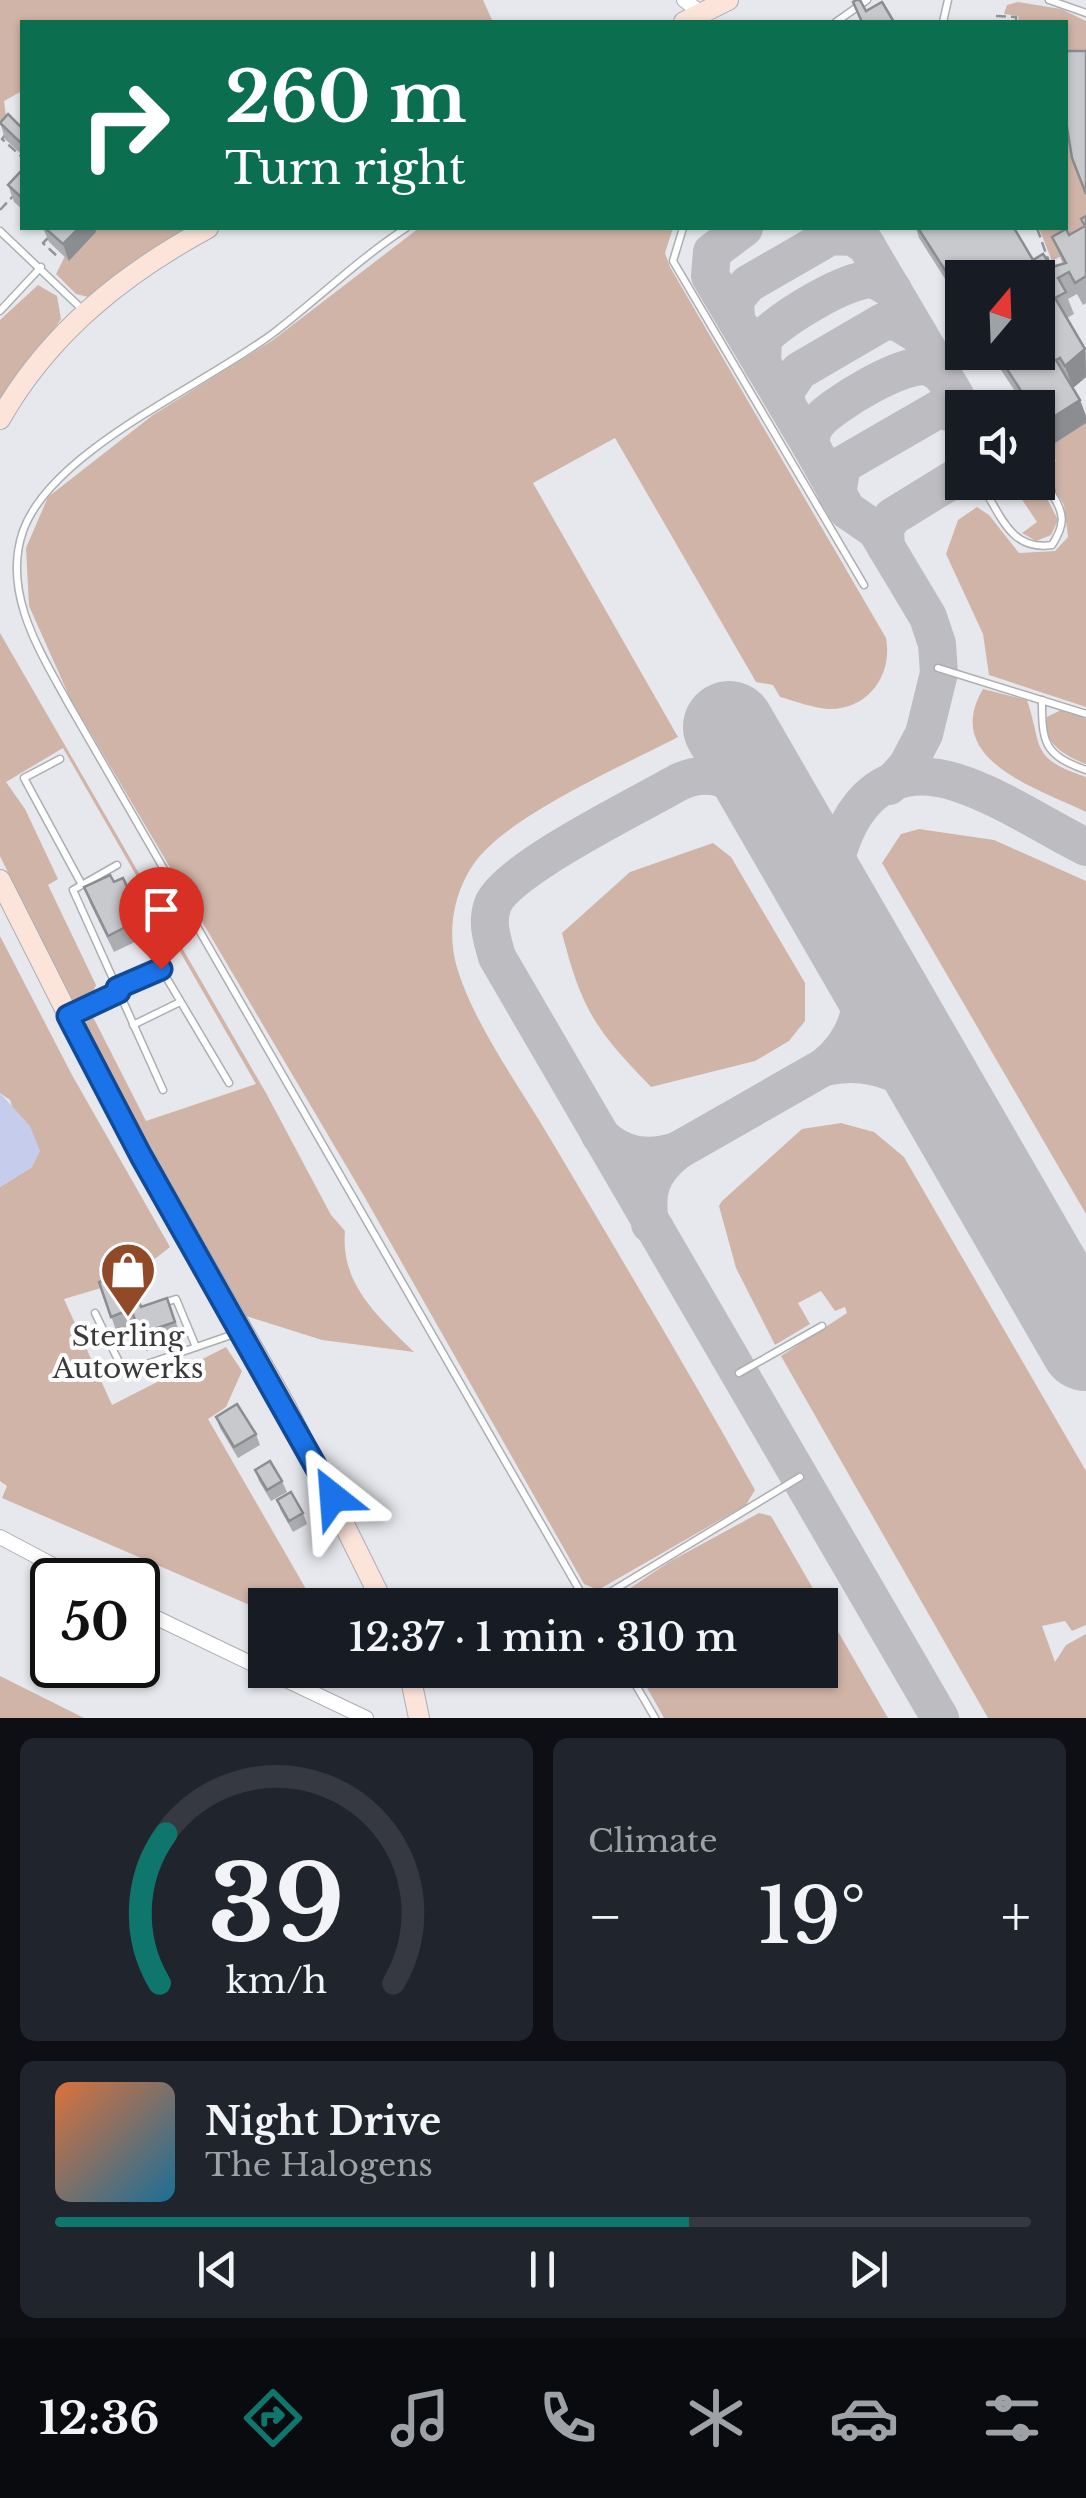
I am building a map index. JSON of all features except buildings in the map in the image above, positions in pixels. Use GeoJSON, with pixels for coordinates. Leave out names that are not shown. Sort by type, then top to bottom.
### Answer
{"type":"FeatureCollection","features":[{"type":"Feature","properties":{"kind":"main road"},"geometry":{"type":"LineString","coordinates":[[694,18],[728,0]]}},
{"type":"Feature","properties":{"kind":"main road"},"geometry":{"type":"LineString","coordinates":[[0,418],[36,365],[85,312],[148,262],[204,230]]}},
{"type":"Feature","properties":{"kind":"main road"},"geometry":{"type":"LineString","coordinates":[[0,880],[141,1156],[243,1331],[349,1528],[376,1588]]}},
{"type":"Feature","properties":{"kind":"main road"},"geometry":{"type":"LineString","coordinates":[[413,1688],[420,1718]]}},
{"type":"Feature","properties":{"kind":"street"},"geometry":{"type":"LineString","coordinates":[[684,0],[694,18]]}},
{"type":"Feature","properties":{"kind":"street"},"geometry":{"type":"LineString","coordinates":[[0,1537],[39,1558]]}},
{"type":"Feature","properties":{"kind":"street"},"geometry":{"type":"LineString","coordinates":[[160,1619],[248,1662]]}},
{"type":"Feature","properties":{"kind":"street"},"geometry":{"type":"LineString","coordinates":[[303,1688],[366,1718]]}},
{"type":"Feature","properties":{"kind":"lane"},"geometry":{"type":"LineString","coordinates":[[839,20],[867,0]]}},
{"type":"Feature","properties":{"kind":"lane"},"geometry":{"type":"LineString","coordinates":[[1049,0],[1086,12]]}},
{"type":"Feature","properties":{"kind":"lane"},"geometry":{"type":"LineString","coordinates":[[403,230],[274,333],[116,434],[48,490],[22,534],[18,567],[21,597],[30,632],[67,702],[579,1588]]}},
{"type":"Feature","properties":{"kind":"lane"},"geometry":{"type":"LineString","coordinates":[[681,230],[672,261],[864,584]]}},
{"type":"Feature","properties":{"kind":"lane"},"geometry":{"type":"LineString","coordinates":[[0,231],[85,312]]}},
{"type":"Feature","properties":{"kind":"lane"},"geometry":{"type":"LineString","coordinates":[[0,311],[44,270]]}},
{"type":"Feature","properties":{"kind":"lane"},"geometry":{"type":"LineString","coordinates":[[991,500],[1019,542],[1034,548],[1052,545],[1062,530],[1064,518],[1055,500]]}},
{"type":"Feature","properties":{"kind":"lane"},"geometry":{"type":"LineString","coordinates":[[938,668],[1086,714]]}},
{"type":"Feature","properties":{"kind":"lane"},"geometry":{"type":"LineString","coordinates":[[1042,700],[1044,743],[1057,757],[1086,770]]}},
{"type":"Feature","properties":{"kind":"lane"},"geometry":{"type":"LineString","coordinates":[[60,759],[24,778],[82,885]]}},
{"type":"Feature","properties":{"kind":"lane"},"geometry":{"type":"LineString","coordinates":[[117,865],[73,890],[163,1090]]}},
{"type":"Feature","properties":{"kind":"lane"},"geometry":{"type":"LineString","coordinates":[[146,946],[229,1083]]}},
{"type":"Feature","properties":{"kind":"lane"},"geometry":{"type":"LineString","coordinates":[[68,1016],[161,969]]}},
{"type":"Feature","properties":{"kind":"lane"},"geometry":{"type":"LineString","coordinates":[[133,1024],[180,1002]]}},
{"type":"Feature","properties":{"kind":"lane"},"geometry":{"type":"LineString","coordinates":[[152,1307],[176,1299],[196,1347]]}},
{"type":"Feature","properties":{"kind":"lane"},"geometry":{"type":"LineString","coordinates":[[95,1313],[124,1372],[243,1331]]}},
{"type":"Feature","properties":{"kind":"lane"},"geometry":{"type":"LineString","coordinates":[[739,1373],[822,1326]]}},
{"type":"Feature","properties":{"kind":"lane"},"geometry":{"type":"LineString","coordinates":[[617,1588],[800,1477]]}},
{"type":"Feature","properties":{"kind":"lane"},"geometry":{"type":"LineString","coordinates":[[638,1688],[655,1718]]}},
{"type":"Feature","properties":{"kind":"path"},"geometry":{"type":"LineString","coordinates":[[996,16],[1016,20]]}},
{"type":"Feature","properties":{"kind":"path"},"geometry":{"type":"LineString","coordinates":[[0,123],[11,129],[2,139],[20,155]]}},
{"type":"Feature","properties":{"kind":"path"},"geometry":{"type":"LineString","coordinates":[[0,210],[20,189]]}},
{"type":"Feature","properties":{"kind":"path"},"geometry":{"type":"LineString","coordinates":[[1038,230],[1048,260]]}},
{"type":"Feature","properties":{"kind":"path"},"geometry":{"type":"LineString","coordinates":[[44,270],[60,256],[43,243],[50,234]]}},
{"type":"Feature","properties":{"kind":"shaded area"},"geometry":{"type":"Polygon","coordinates":[[[0,0],[483,0],[492,20],[20,20],[20,92],[4,101],[8,129],[0,121],[0,0]]]}},
{"type":"Feature","properties":{"kind":"shaded area"},"geometry":{"type":"Polygon","coordinates":[[[1018,2],[1061,9],[1086,21],[1086,243],[1054,260],[1040,230],[1068,230],[1068,20],[1019,20],[1018,16],[1004,14],[1007,5],[1018,2]]]}},
{"type":"Feature","properties":{"kind":"shaded area"},"geometry":{"type":"Polygon","coordinates":[[[187,230],[88,297],[76,294],[56,274],[65,256],[70,260],[96,232],[187,230]]]}},
{"type":"Feature","properties":{"kind":"shaded area"},"geometry":{"type":"Polygon","coordinates":[[[416,230],[672,230],[665,253],[670,267],[886,638],[882,677],[855,703],[828,709],[780,697],[773,685],[756,682],[615,438],[533,483],[678,737],[567,794],[511,828],[489,847],[466,876],[457,899],[453,923],[455,960],[471,1004],[496,1050],[755,1490],[746,1505],[601,1588],[584,1584],[364,1196],[70,698],[29,606],[26,548],[48,497],[153,415],[273,340],[416,230]]]}},
{"type":"Feature","properties":{"kind":"shaded area"},"geometry":{"type":"Polygon","coordinates":[[[38,285],[57,296],[61,319],[0,408],[0,320],[38,285]]]}},
{"type":"Feature","properties":{"kind":"shaded area"},"geometry":{"type":"Polygon","coordinates":[[[1086,423],[1086,707],[989,675],[983,634],[946,554],[958,520],[977,507],[989,515],[1019,553],[1055,551],[1068,537],[1064,505],[1055,490],[1055,442],[1086,423]]]}},
{"type":"Feature","properties":{"kind":"shaded area"},"geometry":{"type":"Polygon","coordinates":[[[1022,500],[1048,500],[1058,520],[1051,535],[1036,541],[1022,533],[1037,522],[1022,500]]]}},
{"type":"Feature","properties":{"kind":"shaded area"},"geometry":{"type":"Polygon","coordinates":[[[0,633],[266,1093],[331,1215],[345,1231],[345,1250],[355,1284],[375,1313],[414,1352],[322,1340],[246,1316],[83,1028],[91,1013],[146,1121],[256,1084],[63,748],[6,782],[25,809],[58,879],[48,885],[96,985],[91,997],[70,1000],[0,856],[0,633]]]}},
{"type":"Feature","properties":{"kind":"shaded area"},"geometry":{"type":"Polygon","coordinates":[[[983,689],[1027,700],[1041,749],[1047,757],[1086,777],[1086,812],[1021,781],[984,753],[974,735],[973,714],[983,689]]]}},
{"type":"Feature","properties":{"kind":"shaded area"},"geometry":{"type":"Polygon","coordinates":[[[1063,709],[1086,719],[1086,764],[1063,752],[1048,734],[1047,717],[1063,709]]]}},
{"type":"Feature","properties":{"kind":"shaded area"},"geometry":{"type":"Polygon","coordinates":[[[919,829],[994,840],[1086,881],[1086,1214],[882,863],[901,834],[919,829]]]}},
{"type":"Feature","properties":{"kind":"shaded area"},"geometry":{"type":"Polygon","coordinates":[[[713,843],[731,857],[805,983],[805,1021],[789,1041],[755,1061],[651,1087],[593,1018],[562,933],[630,872],[713,843]]]}},
{"type":"Feature","properties":{"kind":"shaded area"},"geometry":{"type":"Polygon","coordinates":[[[0,936],[72,1075],[170,1247],[128,1280],[64,1299],[112,1405],[226,1347],[242,1371],[226,1407],[208,1419],[305,1588],[248,1588],[248,1604],[160,1566],[160,1558],[141,1558],[2,1498],[7,1486],[0,1481],[0,1187],[32,1167],[10,1100],[0,1093],[0,936]]]}},
{"type":"Feature","properties":{"kind":"shaded area"},"geometry":{"type":"Polygon","coordinates":[[[841,1123],[874,1132],[904,1157],[1086,1471],[1086,1625],[1072,1631],[1065,1621],[1042,1626],[1055,1662],[1066,1645],[1086,1634],[1086,1718],[988,1718],[781,1356],[847,1313],[845,1307],[835,1311],[821,1291],[798,1303],[810,1324],[775,1345],[736,1268],[719,1206],[722,1201],[802,1129],[841,1123]]]}},
{"type":"Feature","properties":{"kind":"shaded area"},"geometry":{"type":"Polygon","coordinates":[[[759,1513],[771,1516],[813,1588],[630,1588],[759,1513]]]}},
{"type":"Feature","properties":{"kind":"shaded area"},"geometry":{"type":"Polygon","coordinates":[[[838,1632],[888,1718],[664,1718],[647,1688],[838,1688],[838,1632]]]}},
{"type":"Feature","properties":{"kind":"shaded area"},"geometry":{"type":"Polygon","coordinates":[[[0,1676],[84,1718],[0,1718],[0,1676]]]}},
{"type":"Feature","properties":{"kind":"water"},"geometry":{"type":"Polygon","coordinates":[[[0,1093],[30,1126],[40,1151],[32,1167],[0,1187],[0,1093]]]}},
{"type":"Feature","properties":{"kind":"taxiway"},"geometry":{"type":"LineString","coordinates":[[741,230],[712,252],[710,276],[811,446]]}},
{"type":"Feature","properties":{"kind":"taxiway"},"geometry":{"type":"LineString","coordinates":[[857,230],[945,379]]}},
{"type":"Feature","properties":{"kind":"taxiway"},"geometry":{"type":"LineString","coordinates":[[736,320],[735,300],[748,284],[831,236],[853,237],[867,246]]}},
{"type":"Feature","properties":{"kind":"taxiway"},"geometry":{"type":"LineString","coordinates":[[762,364],[763,338],[816,301],[862,280],[874,279],[893,290]]}},
{"type":"Feature","properties":{"kind":"taxiway"},"geometry":{"type":"LineString","coordinates":[[787,405],[785,392],[799,371],[883,322],[896,321],[919,335]]}},
{"type":"Feature","properties":{"kind":"taxiway"},"geometry":{"type":"LineString","coordinates":[[889,786],[907,766],[924,734],[939,673],[937,644],[928,617],[876,530],[847,510],[811,446],[812,434],[825,415],[852,396],[903,370],[928,367],[940,374],[952,390]]}},
{"type":"Feature","properties":{"kind":"taxiway"},"geometry":{"type":"LineString","coordinates":[[837,494],[842,465],[939,409],[945,411]]}},
{"type":"Feature","properties":{"kind":"taxiway"},"geometry":{"type":"LineString","coordinates":[[886,547],[885,529],[892,517],[945,484]]}},
{"type":"Feature","properties":{"kind":"taxiway"},"geometry":{"type":"LineString","coordinates":[[772,801],[716,777],[692,777],[679,782],[577,838],[523,873],[493,904],[492,937],[497,957],[940,1718]]}},
{"type":"Feature","properties":{"kind":"taxiway"},"geometry":{"type":"LineString","coordinates":[[829,903],[838,850],[848,826],[878,790],[899,780],[925,777],[972,788],[1086,847]]}},
{"type":"Feature","properties":{"kind":"taxiway"},"geometry":{"type":"LineString","coordinates":[[855,947],[862,981],[860,1013],[848,1042],[824,1067],[861,1064],[895,1073],[926,1091],[953,1116]]}},
{"type":"Feature","properties":{"kind":"taxiway"},"geometry":{"type":"LineString","coordinates":[[677,1151],[824,1067]]}},
{"type":"Feature","properties":{"kind":"taxiway"},"geometry":{"type":"LineString","coordinates":[[600,1135],[617,1148],[636,1155],[677,1151],[652,1183],[648,1202],[650,1224]]}},
{"type":"Feature","properties":{"kind":"runway"},"geometry":{"type":"LineString","coordinates":[[729,727],[1086,1345]]}},
{"type":"Feature","properties":{"kind":"place","name":"Sterling Autowerks"},"geometry":{"type":"Point","coordinates":[128,1319]}},
{"type":"Feature","properties":{"kind":"route"},"geometry":{"type":"LineString","coordinates":[[161,969],[68,1016],[141,1156],[272,1381],[333,1497]]}}]}
